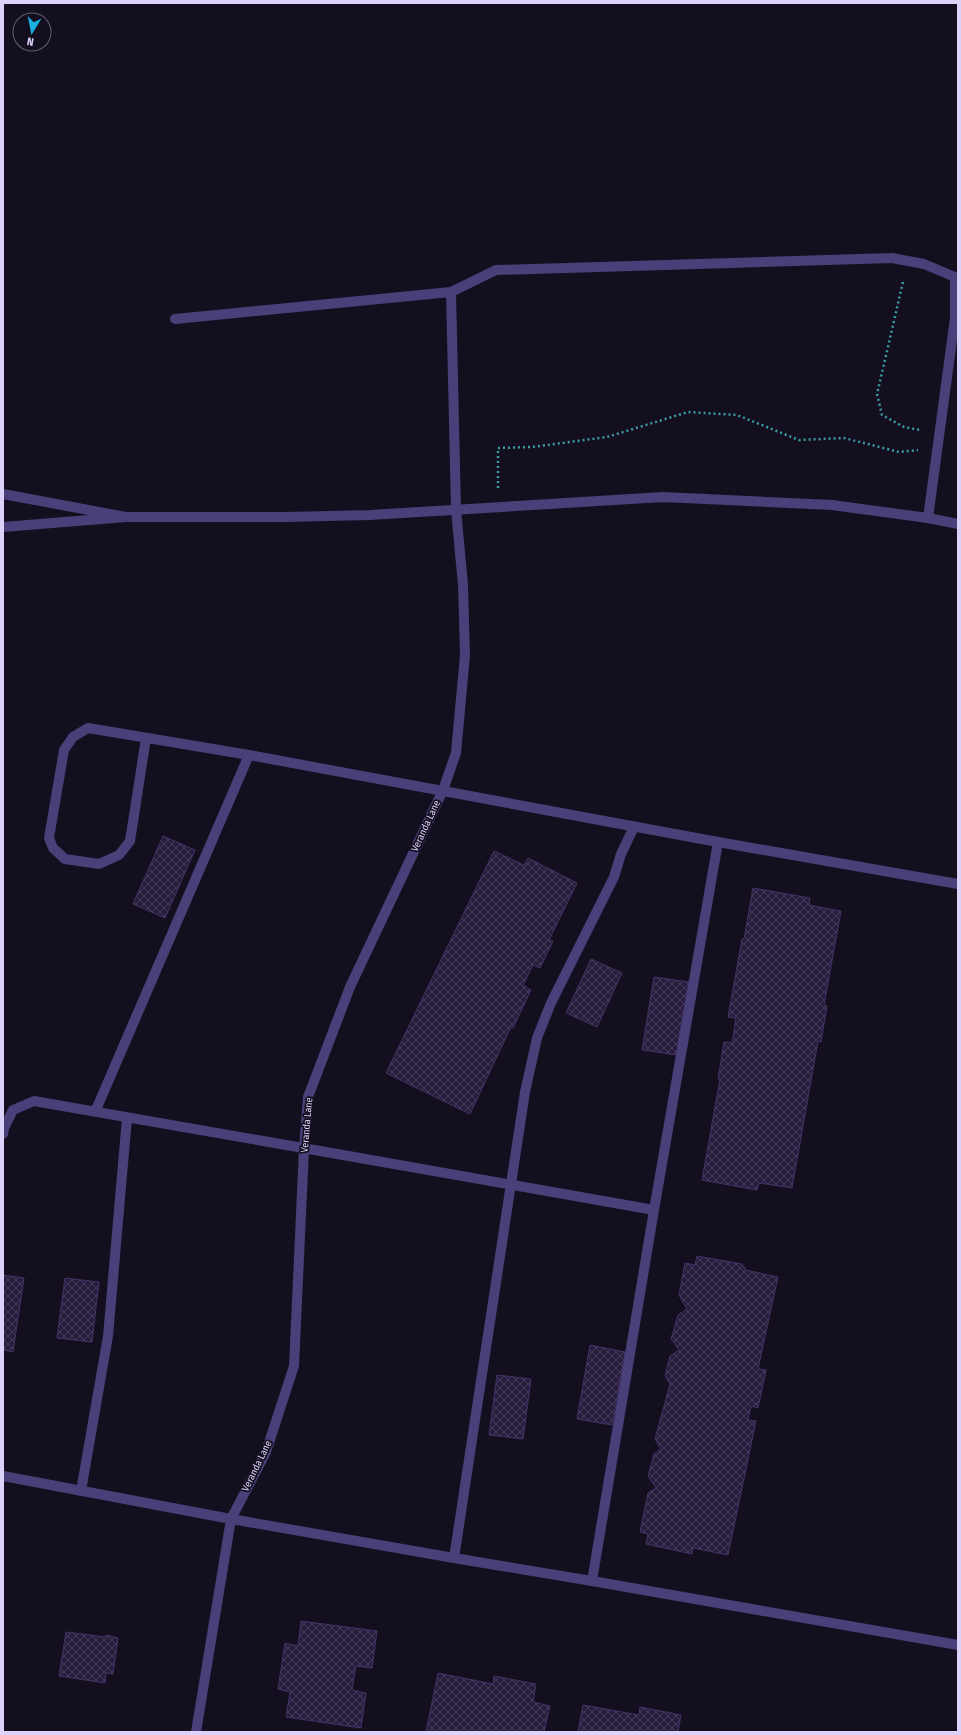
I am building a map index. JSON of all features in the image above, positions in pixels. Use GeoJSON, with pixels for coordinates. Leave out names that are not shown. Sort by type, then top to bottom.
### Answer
{"type":"FeatureCollection","features":[{"type":"Feature","properties":{"kind":"street"},"geometry":{"type":"LineString","coordinates":[[175,319],[451,292],[496,270],[892,258],[924,264],[956,278],[956,318],[928,518]]}},
{"type":"Feature","properties":{"kind":"street","name":"Veranda Lane"},"geometry":{"type":"LineString","coordinates":[[196,1732],[231,1519],[266,1452],[294,1366],[304,1149],[308,1097],[348,994],[442,790],[456,753],[465,655],[463,585],[456,510],[451,292]]}},
{"type":"Feature","properties":{"kind":"street"},"geometry":{"type":"LineString","coordinates":[[3,494],[126,517]]}},
{"type":"Feature","properties":{"kind":"street"},"geometry":{"type":"LineString","coordinates":[[3,527],[126,517],[370,515],[663,497],[832,506],[928,518],[958,524]]}},
{"type":"Feature","properties":{"kind":"street"},"geometry":{"type":"LineString","coordinates":[[146,738],[130,841],[118,855],[99,864],[65,859],[53,848],[49,838],[64,750],[73,737],[88,728],[249,755],[718,842],[958,884]]}},
{"type":"Feature","properties":{"kind":"street"},"geometry":{"type":"LineString","coordinates":[[95,1112],[249,755]]}},
{"type":"Feature","properties":{"kind":"street"},"geometry":{"type":"LineString","coordinates":[[454,1558],[525,1092],[537,1038],[551,1003],[614,877],[621,854],[634,826]]}},
{"type":"Feature","properties":{"kind":"street"},"geometry":{"type":"LineString","coordinates":[[592,1581],[654,1210],[718,842]]}},
{"type":"Feature","properties":{"kind":"street"},"geometry":{"type":"LineString","coordinates":[[3,1134],[4,1128],[14,1110],[34,1101],[654,1210]]}},
{"type":"Feature","properties":{"kind":"street"},"geometry":{"type":"LineString","coordinates":[[81,1491],[108,1336],[127,1118]]}},
{"type":"Feature","properties":{"kind":"street"},"geometry":{"type":"LineString","coordinates":[[3,1476],[231,1519],[958,1645]]}},
{"type":"Feature","properties":{"kind":"path"},"geometry":{"type":"LineString","coordinates":[[896,281],[904,282],[877,394],[882,415],[904,427],[940,432]]}},
{"type":"Feature","properties":{"kind":"path"},"geometry":{"type":"LineString","coordinates":[[499,507],[498,448],[532,447],[608,437],[688,412],[737,415],[799,440],[844,438],[899,452],[937,449]]}},
{"type":"Feature","properties":{"kind":"building"},"geometry":{"type":"Polygon","coordinates":[[[163,836],[195,850],[165,918],[133,904],[163,836]]]}},
{"type":"Feature","properties":{"kind":"building"},"geometry":{"type":"Polygon","coordinates":[[[494,851],[524,865],[528,858],[577,883],[549,940],[553,941],[540,968],[533,965],[523,985],[531,990],[513,1028],[511,1027],[470,1114],[386,1073],[494,851]]]}},
{"type":"Feature","properties":{"kind":"building"},"geometry":{"type":"Polygon","coordinates":[[[753,888],[810,898],[809,905],[841,911],[824,1005],[827,1006],[821,1042],[818,1041],[792,1188],[759,1183],[757,1190],[702,1180],[720,1079],[718,1079],[724,1042],[732,1043],[736,1018],[728,1017],[753,888]]]}},
{"type":"Feature","properties":{"kind":"building"},"geometry":{"type":"Polygon","coordinates":[[[591,959],[622,973],[597,1027],[566,1013],[591,959]]]}},
{"type":"Feature","properties":{"kind":"building"},"geometry":{"type":"Polygon","coordinates":[[[654,977],[689,982],[677,1055],[642,1050],[654,977]]]}},
{"type":"Feature","properties":{"kind":"building"},"geometry":{"type":"Polygon","coordinates":[[[697,1256],[742,1264],[746,1270],[778,1277],[758,1369],[766,1370],[758,1408],[751,1406],[748,1420],[756,1421],[728,1555],[693,1548],[692,1554],[646,1544],[648,1534],[640,1532],[648,1493],[656,1488],[648,1476],[654,1454],[661,1449],[655,1439],[670,1384],[665,1376],[670,1356],[679,1350],[671,1339],[678,1315],[687,1309],[679,1295],[685,1263],[695,1265],[697,1256]]]}},
{"type":"Feature","properties":{"kind":"building"},"geometry":{"type":"Polygon","coordinates":[[[3,1275],[24,1278],[13,1352],[3,1350],[3,1275]]]}},
{"type":"Feature","properties":{"kind":"building"},"geometry":{"type":"Polygon","coordinates":[[[65,1278],[99,1282],[92,1342],[57,1338],[65,1278]]]}},
{"type":"Feature","properties":{"kind":"building"},"geometry":{"type":"Polygon","coordinates":[[[590,1345],[625,1352],[612,1425],[577,1419],[590,1345]]]}},
{"type":"Feature","properties":{"kind":"building"},"geometry":{"type":"Polygon","coordinates":[[[497,1375],[531,1379],[523,1439],[489,1435],[497,1375]]]}},
{"type":"Feature","properties":{"kind":"building"},"geometry":{"type":"Polygon","coordinates":[[[301,1621],[377,1631],[372,1668],[356,1666],[352,1690],[366,1693],[361,1728],[286,1717],[290,1692],[278,1689],[285,1643],[298,1646],[301,1621]]]}},
{"type":"Feature","properties":{"kind":"building"},"geometry":{"type":"Polygon","coordinates":[[[66,1632],[105,1637],[106,1635],[118,1638],[113,1674],[106,1673],[105,1683],[59,1676],[66,1632]]]}},
{"type":"Feature","properties":{"kind":"building"},"geometry":{"type":"Polygon","coordinates":[[[438,1673],[493,1684],[494,1676],[536,1684],[533,1702],[550,1706],[544,1732],[426,1732],[438,1673]]]}},
{"type":"Feature","properties":{"kind":"building"},"geometry":{"type":"Polygon","coordinates":[[[583,1705],[639,1715],[640,1707],[681,1715],[678,1732],[578,1732],[583,1705]]]}}]}
